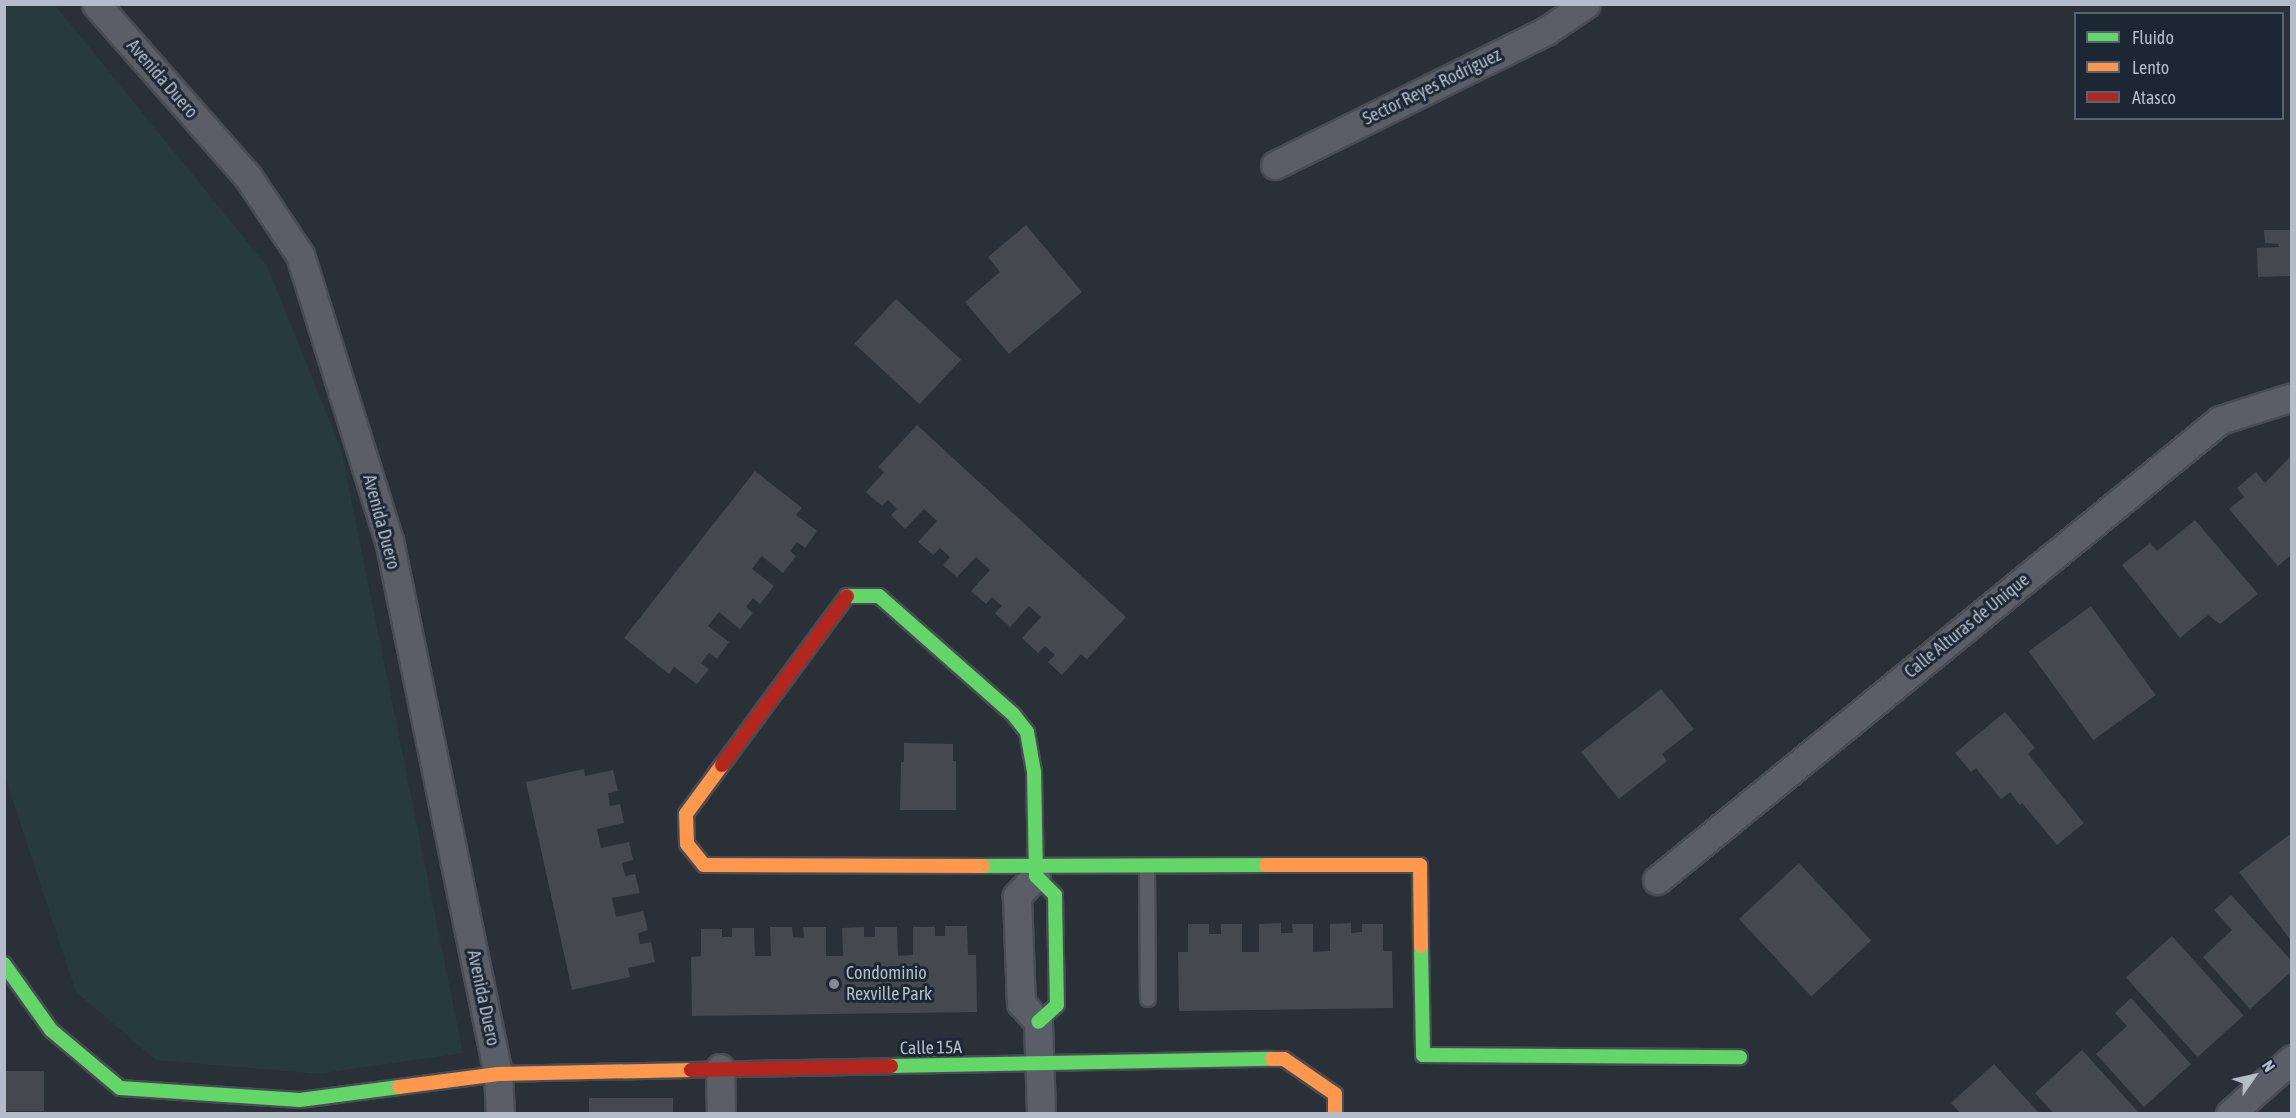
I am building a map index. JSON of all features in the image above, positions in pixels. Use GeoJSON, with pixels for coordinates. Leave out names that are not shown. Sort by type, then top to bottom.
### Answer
{"type":"FeatureCollection","features":[{"type":"Feature","properties":{"kind":"street","name":"Avenida Duero"},"geometry":{"type":"LineString","coordinates":[[96,4],[248,177],[300,255],[389,540],[498,1074],[500,1113]]}},
{"type":"Feature","properties":{"kind":"street","name":"Sector Reyes Rodríguez"},"geometry":{"type":"LineString","coordinates":[[1275,165],[1546,31],[1586,4]]}},
{"type":"Feature","properties":{"kind":"street","name":"Calle Alturas de Unique"},"geometry":{"type":"LineString","coordinates":[[1657,880],[2220,420],[2292,397]]}},
{"type":"Feature","properties":{"kind":"street"},"geometry":{"type":"LineString","coordinates":[[1038,1022],[1057,1005],[1054,895],[1036,871],[1034,771],[1027,732],[1013,714],[879,596],[846,596],[686,814],[687,844],[704,865],[1036,871],[1147,866],[1420,865],[1423,1056],[1740,1057]]}},
{"type":"Feature","properties":{"kind":"street"},"geometry":{"type":"LineString","coordinates":[[1036,871],[1017,896],[1021,1003],[1038,1022],[1041,1113]]}},
{"type":"Feature","properties":{"kind":"street","name":"Calle 15A"},"geometry":{"type":"LineString","coordinates":[[4,964],[51,1030],[120,1088],[300,1100],[498,1074],[1284,1059],[1335,1094],[1335,1113]]}},
{"type":"Feature","properties":{"kind":"street"},"geometry":{"type":"LineString","coordinates":[[2230,1113],[2292,1059]]}},
{"type":"Feature","properties":{"kind":"street"},"geometry":{"type":"LineString","coordinates":[[720,1068],[721,1113]]}},
{"type":"Feature","properties":{"kind":"lane"},"geometry":{"type":"LineString","coordinates":[[1147,866],[1148,999]]}},
{"type":"Feature","properties":{"kind":"green space"},"geometry":{"type":"Polygon","coordinates":[[[4,5],[55,5],[267,266],[341,449],[463,1053],[318,1074],[156,1060],[76,992],[5,777],[4,5]]]}},
{"type":"Feature","properties":{"kind":"building"},"geometry":{"type":"Polygon","coordinates":[[[1026,225],[1082,292],[1009,354],[965,302],[1000,272],[988,257],[1026,225]]]}},
{"type":"Feature","properties":{"kind":"building"},"geometry":{"type":"Polygon","coordinates":[[[2264,230],[2292,230],[2292,276],[2258,277],[2257,248],[2279,247],[2278,244],[2265,243],[2264,230]]]}},
{"type":"Feature","properties":{"kind":"building"},"geometry":{"type":"Polygon","coordinates":[[[896,299],[961,360],[919,404],[854,344],[896,299]]]}},
{"type":"Feature","properties":{"kind":"building"},"geometry":{"type":"Polygon","coordinates":[[[917,425],[1126,617],[1087,659],[1081,654],[1062,675],[1048,662],[1055,655],[1045,646],[1038,653],[1022,638],[1041,617],[1029,606],[1010,627],[995,613],[1002,606],[992,597],[986,604],[971,591],[990,570],[976,557],[957,577],[943,565],[950,557],[940,548],[933,555],[918,542],[937,521],[924,509],[905,529],[891,515],[897,509],[888,500],[882,506],[866,492],[884,472],[878,467],[917,425]]]}},
{"type":"Feature","properties":{"kind":"building"},"geometry":{"type":"Polygon","coordinates":[[[2292,455],[2292,554],[2278,566],[2229,509],[2244,497],[2237,488],[2256,472],[2265,483],[2292,455]]]}},
{"type":"Feature","properties":{"kind":"building"},"geometry":{"type":"Polygon","coordinates":[[[755,471],[802,508],[796,515],[817,531],[805,548],[797,542],[790,551],[796,556],[783,573],[762,556],[752,569],[774,586],[760,604],[753,598],[746,607],[753,613],[740,629],[719,612],[708,626],[729,642],[717,659],[709,653],[701,663],[709,669],[697,684],[674,667],[669,674],[624,638],[755,471]]]}},
{"type":"Feature","properties":{"kind":"building"},"geometry":{"type":"Polygon","coordinates":[[[2195,520],[2258,594],[2220,624],[2208,615],[2180,638],[2122,565],[2150,543],[2157,551],[2195,520]]]}},
{"type":"Feature","properties":{"kind":"building"},"geometry":{"type":"Polygon","coordinates":[[[2091,606],[2156,695],[2093,740],[2029,651],[2091,606]]]}},
{"type":"Feature","properties":{"kind":"building"},"geometry":{"type":"Polygon","coordinates":[[[1661,689],[1694,729],[1662,754],[1667,761],[1619,799],[1581,752],[1661,689]]]}},
{"type":"Feature","properties":{"kind":"building"},"geometry":{"type":"Polygon","coordinates":[[[2005,712],[2035,748],[2028,754],[2084,823],[2057,845],[2010,792],[2001,799],[1976,768],[1971,772],[1955,753],[2005,712]]]}},
{"type":"Feature","properties":{"kind":"building"},"geometry":{"type":"Polygon","coordinates":[[[904,743],[953,744],[953,761],[956,761],[956,810],[900,810],[901,762],[904,762],[904,743]]]}},
{"type":"Feature","properties":{"kind":"building"},"geometry":{"type":"Polygon","coordinates":[[[584,769],[585,776],[613,770],[618,791],[608,793],[610,806],[620,804],[624,823],[597,829],[601,848],[629,842],[633,860],[622,863],[625,876],[635,874],[640,893],[612,898],[616,917],[643,911],[648,930],[638,933],[640,944],[651,942],[655,962],[628,968],[630,977],[572,990],[526,782],[584,769]]]}},
{"type":"Feature","properties":{"kind":"building"},"geometry":{"type":"Polygon","coordinates":[[[2289,835],[2292,838],[2292,942],[2239,872],[2289,835]]]}},
{"type":"Feature","properties":{"kind":"building"},"geometry":{"type":"Polygon","coordinates":[[[1799,863],[1871,941],[1811,996],[1739,919],[1799,863]]]}},
{"type":"Feature","properties":{"kind":"building"},"geometry":{"type":"Polygon","coordinates":[[[2231,895],[2292,961],[2292,971],[2250,1009],[2203,957],[2232,930],[2214,910],[2231,895]]]}},
{"type":"Feature","properties":{"kind":"building"},"geometry":{"type":"Polygon","coordinates":[[[1281,923],[1281,933],[1293,933],[1292,924],[1313,924],[1313,952],[1330,951],[1330,924],[1351,923],[1351,933],[1362,932],[1362,924],[1383,924],[1383,951],[1392,951],[1393,1008],[1179,1011],[1178,952],[1188,952],[1188,924],[1209,924],[1209,934],[1221,934],[1221,924],[1242,924],[1242,952],[1259,952],[1259,924],[1281,923]]]}},
{"type":"Feature","properties":{"kind":"building","name":"Condominio Rexville Park"},"geometry":{"type":"Polygon","coordinates":[[[945,926],[967,926],[968,955],[976,955],[977,1012],[692,1016],[691,957],[701,956],[701,929],[722,929],[722,937],[732,937],[732,928],[754,928],[755,956],[771,956],[770,927],[792,927],[793,937],[804,938],[803,927],[826,927],[826,956],[843,956],[842,928],[864,927],[864,937],[875,937],[875,927],[897,927],[898,956],[913,955],[913,927],[935,927],[935,936],[945,936],[945,926]]]}},
{"type":"Feature","properties":{"kind":"building"},"geometry":{"type":"Polygon","coordinates":[[[2172,936],[2244,1016],[2198,1057],[2126,977],[2172,936]]]}},
{"type":"Feature","properties":{"kind":"building"},"geometry":{"type":"Polygon","coordinates":[[[2131,998],[2191,1064],[2144,1107],[2096,1054],[2127,1026],[2115,1013],[2131,998]]]}},
{"type":"Feature","properties":{"kind":"building"},"geometry":{"type":"Polygon","coordinates":[[[2082,1050],[2140,1114],[2054,1114],[2035,1093],[2082,1050]]]}},
{"type":"Feature","properties":{"kind":"building"},"geometry":{"type":"Polygon","coordinates":[[[1994,1064],[2040,1114],[1961,1114],[1951,1103],[1994,1064]]]}},
{"type":"Feature","properties":{"kind":"building"},"geometry":{"type":"Polygon","coordinates":[[[4,1071],[44,1071],[44,1111],[4,1111],[4,1071]]]}},
{"type":"Feature","properties":{"kind":"building"},"geometry":{"type":"Polygon","coordinates":[[[589,1098],[673,1098],[673,1114],[589,1114],[589,1098]]]}},
{"type":"Feature","properties":{"kind":"traffic: fast"},"geometry":{"type":"LineString","coordinates":[[847,596],[879,596],[1013,714],[1027,732],[1034,771],[1036,876],[1055,895],[1057,1005],[1038,1022]]}},
{"type":"Feature","properties":{"kind":"traffic: fast"},"geometry":{"type":"LineString","coordinates":[[983,866],[1266,865]]}},
{"type":"Feature","properties":{"kind":"traffic: fast"},"geometry":{"type":"LineString","coordinates":[[1421,946],[1423,1055],[1740,1057]]}},
{"type":"Feature","properties":{"kind":"traffic: fast"},"geometry":{"type":"LineString","coordinates":[[4,964],[51,1030],[120,1088],[300,1100],[399,1087]]}},
{"type":"Feature","properties":{"kind":"traffic: fast"},"geometry":{"type":"LineString","coordinates":[[891,1066],[1272,1059]]}},
{"type":"Feature","properties":{"kind":"traffic: slow"},"geometry":{"type":"LineString","coordinates":[[722,765],[686,814],[687,844],[704,865],[983,866]]}},
{"type":"Feature","properties":{"kind":"traffic: slow"},"geometry":{"type":"LineString","coordinates":[[1266,865],[1420,865],[1421,946]]}},
{"type":"Feature","properties":{"kind":"traffic: slow"},"geometry":{"type":"LineString","coordinates":[[1272,1059],[1284,1059],[1335,1094],[1335,1114]]}},
{"type":"Feature","properties":{"kind":"traffic: slow"},"geometry":{"type":"LineString","coordinates":[[399,1087],[498,1074],[691,1070]]}},
{"type":"Feature","properties":{"kind":"traffic: jam"},"geometry":{"type":"LineString","coordinates":[[722,765],[847,596]]}},
{"type":"Feature","properties":{"kind":"traffic: jam"},"geometry":{"type":"LineString","coordinates":[[691,1070],[891,1066]]}},
{"type":"Feature","properties":{"kind":"place","name":"Condominio Rexville Park"},"geometry":{"type":"Point","coordinates":[834,984]}}]}
